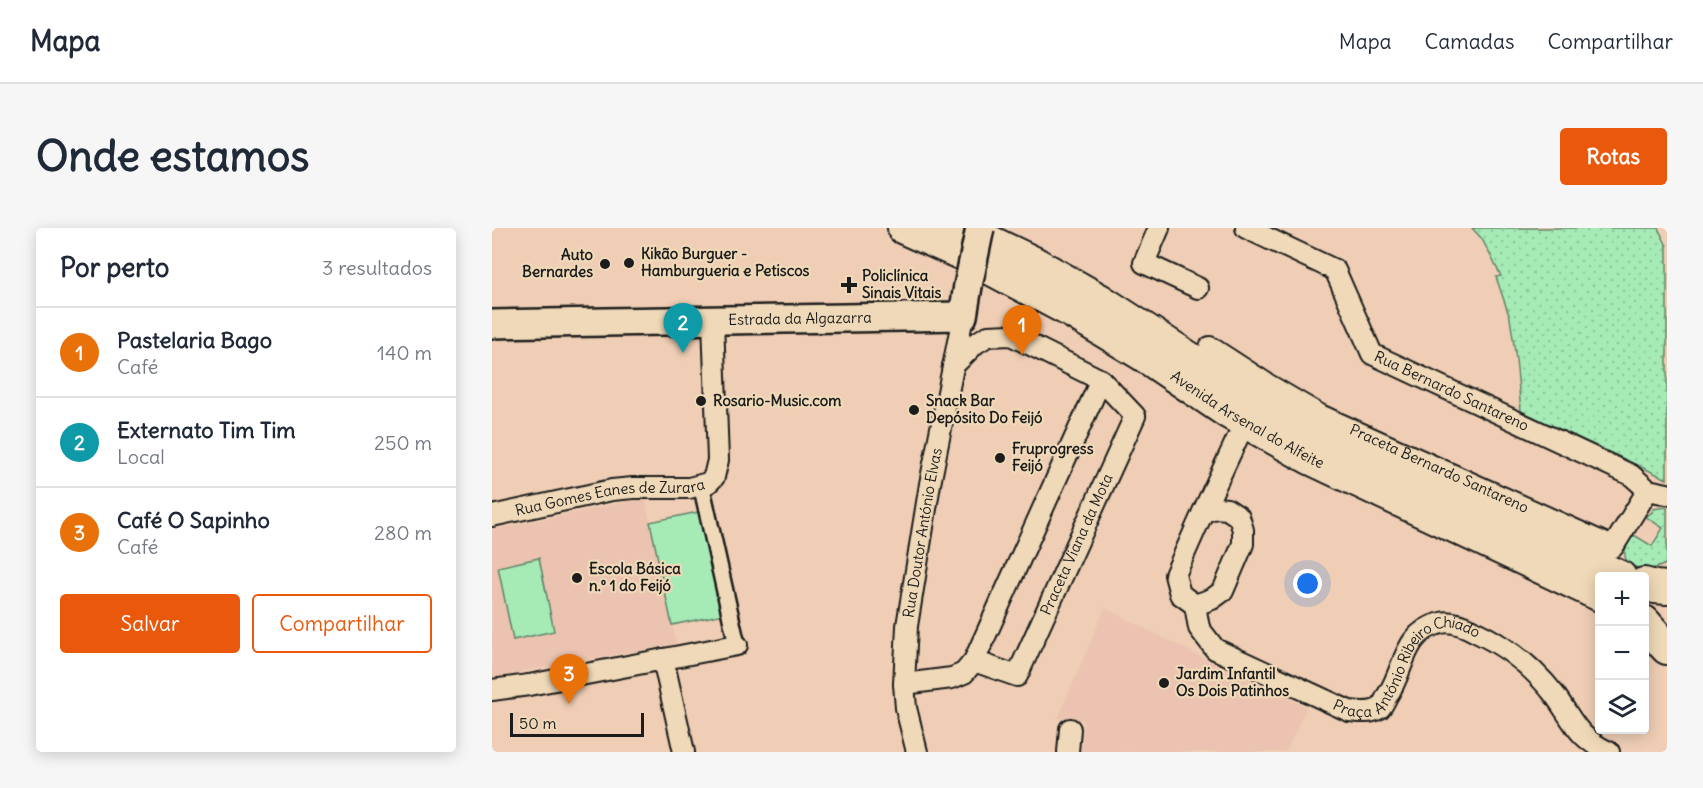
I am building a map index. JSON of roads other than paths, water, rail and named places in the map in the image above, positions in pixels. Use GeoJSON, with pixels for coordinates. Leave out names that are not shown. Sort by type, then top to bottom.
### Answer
{"type":"FeatureCollection","features":[{"type":"Feature","properties":{"kind":"main road","name":"Avenida Arsenal do Alfeite"},"geometry":{"type":"LineString","coordinates":[[904,228],[969,257],[1071,311],[1245,422],[1330,468],[1595,593]]}},
{"type":"Feature","properties":{"kind":"main road","name":"Avenida Arsenal do Alfeite"},"geometry":{"type":"LineString","coordinates":[[961,228],[1034,263],[1101,301],[1257,402],[1297,425],[1360,457],[1611,572]]}},
{"type":"Feature","properties":{"kind":"main road"},"geometry":{"type":"LineString","coordinates":[[963,316],[980,228]]}},
{"type":"Feature","properties":{"kind":"main road","name":"Estrada da Algazarra"},"geometry":{"type":"LineString","coordinates":[[492,324],[963,316]]}},
{"type":"Feature","properties":{"kind":"main road"},"geometry":{"type":"LineString","coordinates":[[1649,585],[1667,588]]}},
{"type":"Feature","properties":{"kind":"main road"},"geometry":{"type":"LineString","coordinates":[[1648,626],[1667,648]]}},
{"type":"Feature","properties":{"kind":"street"},"geometry":{"type":"LineString","coordinates":[[1160,228],[1144,263],[1198,288]]}},
{"type":"Feature","properties":{"kind":"street","name":"Rua Bernardo Santareno"},"geometry":{"type":"LineString","coordinates":[[1246,228],[1335,270],[1372,354],[1631,475],[1658,492]]}},
{"type":"Feature","properties":{"kind":"street","name":"Rua Doutor António Elvas"},"geometry":{"type":"LineString","coordinates":[[917,752],[906,708],[904,684],[907,626],[930,484],[963,316]]}},
{"type":"Feature","properties":{"kind":"street","name":"Rua Gomes Eanes de Zurara"},"geometry":{"type":"LineString","coordinates":[[492,516],[612,490],[689,488],[708,483],[714,477],[718,460],[713,321]]}},
{"type":"Feature","properties":{"kind":"street","name":"Praceta Viana da Mota"},"geometry":{"type":"LineString","coordinates":[[953,366],[976,343],[988,336],[1011,335],[1101,380],[1135,416],[1017,676],[974,661]]}},
{"type":"Feature","properties":{"kind":"street","name":"Praceta Bernardo Santareno"},"geometry":{"type":"LineString","coordinates":[[1210,347],[1320,415],[1613,547],[1658,492]]}},
{"type":"Feature","properties":{"kind":"street"},"geometry":{"type":"LineString","coordinates":[[904,684],[952,678],[964,673],[974,661],[1101,380]]}},
{"type":"Feature","properties":{"kind":"street","name":"Praça António Ribeiro Chiado"},"geometry":{"type":"LineString","coordinates":[[1245,422],[1175,575],[1180,594],[1195,605],[1199,628],[1215,649],[1349,711],[1366,713],[1380,707],[1392,689],[1412,642],[1424,629],[1444,622],[1465,626],[1508,649],[1526,664],[1553,693],[1587,740],[1605,751]]}},
{"type":"Feature","properties":{"kind":"street"},"geometry":{"type":"LineString","coordinates":[[492,690],[737,645],[701,484]]}},
{"type":"Feature","properties":{"kind":"street"},"geometry":{"type":"LineString","coordinates":[[1195,605],[1212,599],[1223,591],[1243,544],[1243,530],[1239,517],[1227,509],[1216,508],[1203,512]]}},
{"type":"Feature","properties":{"kind":"street"},"geometry":{"type":"LineString","coordinates":[[663,659],[684,752]]}},
{"type":"Feature","properties":{"kind":"street"},"geometry":{"type":"LineString","coordinates":[[1068,752],[1070,729]]}},
{"type":"Feature","properties":{"kind":"place","name":"Kikão Burguer - Hamburgueria e Petiscos"},"geometry":{"type":"Point","coordinates":[629,263]}},
{"type":"Feature","properties":{"kind":"place","name":"Auto Bernardes"},"geometry":{"type":"Point","coordinates":[605,264]}},
{"type":"Feature","properties":{"kind":"place","name":"Policlínica Sinais Vitais"},"geometry":{"type":"Point","coordinates":[849,285]}},
{"type":"Feature","properties":{"kind":"place","name":"Externato Tim Tim"},"geometry":{"type":"Point","coordinates":[683,353]}},
{"type":"Feature","properties":{"kind":"place","name":"Pastelaria Bago"},"geometry":{"type":"Point","coordinates":[1022,355]}},
{"type":"Feature","properties":{"kind":"place","name":"Rosario-Music.com"},"geometry":{"type":"Point","coordinates":[701,401]}},
{"type":"Feature","properties":{"kind":"place","name":"Snack Bar Depósito Do Feijó"},"geometry":{"type":"Point","coordinates":[914,410]}},
{"type":"Feature","properties":{"kind":"place","name":"Fruprogress Feijó"},"geometry":{"type":"Point","coordinates":[1000,458]}},
{"type":"Feature","properties":{"kind":"place","name":"Escola Básica n.º 1 do Feijó"},"geometry":{"type":"Point","coordinates":[577,578]}},
{"type":"Feature","properties":{"kind":"place","name":"Jardim Infantil Os Dois Patinhos"},"geometry":{"type":"Point","coordinates":[1164,683]}},
{"type":"Feature","properties":{"kind":"place","name":"Café O Sapinho"},"geometry":{"type":"Point","coordinates":[569,704]}}]}
